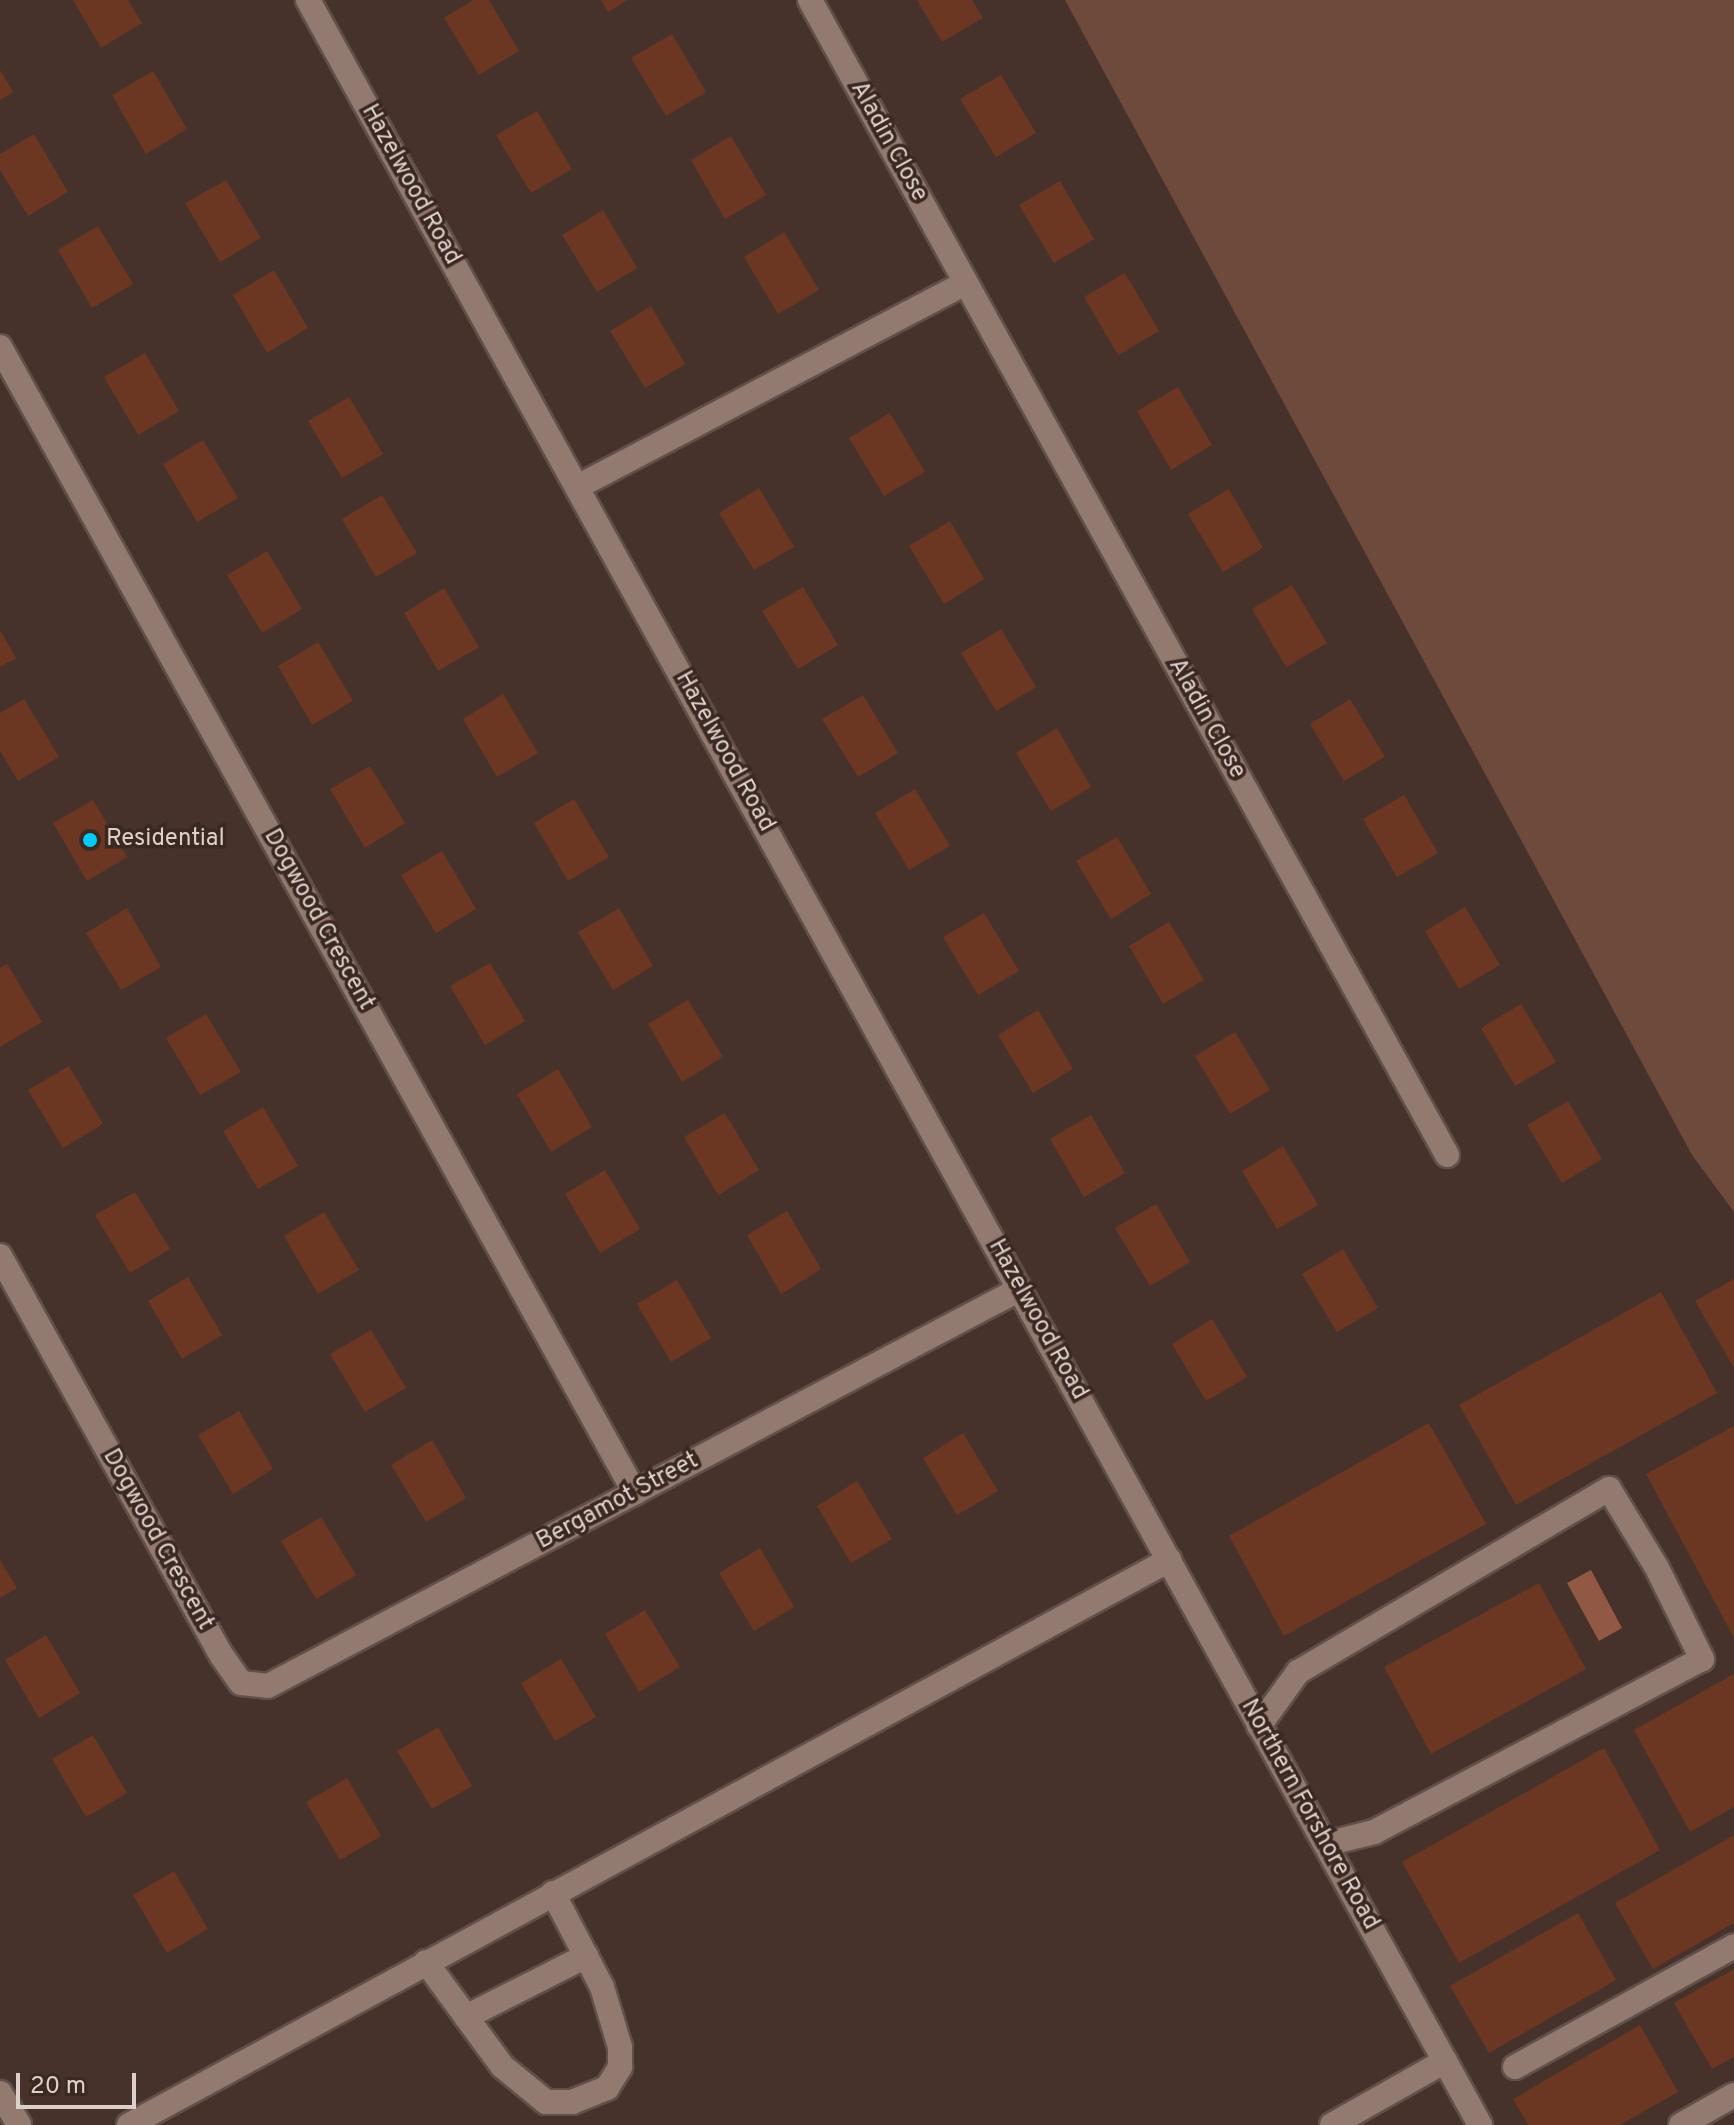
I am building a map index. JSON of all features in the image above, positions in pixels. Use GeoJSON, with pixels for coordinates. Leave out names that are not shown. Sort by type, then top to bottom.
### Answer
{"type":"FeatureCollection","features":[{"type":"Feature","properties":{"kind":"street","name":"Hazelwood Road"},"geometry":{"type":"LineString","coordinates":[[308,0],[1139,1505]]}},
{"type":"Feature","properties":{"kind":"street","name":"Aladin Close"},"geometry":{"type":"LineString","coordinates":[[810,0],[1447,1155]]}},
{"type":"Feature","properties":{"kind":"street"},"geometry":{"type":"LineString","coordinates":[[577,487],[966,283]]}},
{"type":"Feature","properties":{"kind":"street","name":"Dogwood Crescent"},"geometry":{"type":"LineString","coordinates":[[0,347],[635,1493]]}},
{"type":"Feature","properties":{"kind":"street","name":"Dogwood Crescent"},"geometry":{"type":"LineString","coordinates":[[0,1256],[222,1656]]}},
{"type":"Feature","properties":{"kind":"street","name":"Bergamot Street"},"geometry":{"type":"LineString","coordinates":[[222,1656],[241,1683],[268,1686],[1020,1289]]}},
{"type":"Feature","properties":{"kind":"street"},"geometry":{"type":"LineString","coordinates":[[1259,1726],[1298,1672],[1609,1489],[1657,1568],[1702,1659],[1374,1832],[1326,1844]]}},
{"type":"Feature","properties":{"kind":"street","name":"Northern Forshore Road"},"geometry":{"type":"LineString","coordinates":[[1139,1505],[1480,2125]]}},
{"type":"Feature","properties":{"kind":"street"},"geometry":{"type":"LineString","coordinates":[[129,2125],[1169,1560]]}},
{"type":"Feature","properties":{"kind":"street"},"geometry":{"type":"LineString","coordinates":[[426,1962],[502,2066],[546,2102],[572,2102],[607,2088],[620,2067],[620,2047],[602,1987],[553,1893]]}},
{"type":"Feature","properties":{"kind":"street"},"geometry":{"type":"LineString","coordinates":[[1515,2067],[1734,1946]]}},
{"type":"Feature","properties":{"kind":"street"},"geometry":{"type":"LineString","coordinates":[[466,2017],[586,1956]]}},
{"type":"Feature","properties":{"kind":"street"},"geometry":{"type":"LineString","coordinates":[[1332,2125],[1445,2061]]}},
{"type":"Feature","properties":{"kind":"street"},"geometry":{"type":"LineString","coordinates":[[0,2093],[19,2125]]}},
{"type":"Feature","properties":{"kind":"street"},"geometry":{"type":"LineString","coordinates":[[1681,2125],[1734,2095]]}},
{"type":"Feature","properties":{"kind":"shaded area"},"geometry":{"type":"Polygon","coordinates":[[[1065,0],[1734,0],[1734,1212],[1692,1155],[1065,0]]]}},
{"type":"Feature","properties":{"kind":"shaded area"},"geometry":{"type":"Polygon","coordinates":[[[1591,1570],[1622,1628],[1599,1641],[1567,1583],[1591,1570]]]}},
{"type":"Feature","properties":{"kind":"building"},"geometry":{"type":"Polygon","coordinates":[[[73,0],[128,0],[142,23],[101,48],[73,0]]]}},
{"type":"Feature","properties":{"kind":"building"},"geometry":{"type":"Polygon","coordinates":[[[473,0],[489,0],[519,51],[479,75],[444,18],[473,0]]]}},
{"type":"Feature","properties":{"kind":"building"},"geometry":{"type":"Polygon","coordinates":[[[601,0],[628,0],[608,12],[601,0]]]}},
{"type":"Feature","properties":{"kind":"building"},"geometry":{"type":"Polygon","coordinates":[[[917,0],[972,0],[983,18],[942,42],[917,0]]]}},
{"type":"Feature","properties":{"kind":"building"},"geometry":{"type":"Polygon","coordinates":[[[672,34],[706,92],[666,116],[631,58],[672,34]]]}},
{"type":"Feature","properties":{"kind":"building"},"geometry":{"type":"Polygon","coordinates":[[[0,70],[13,92],[0,100],[0,70]]]}},
{"type":"Feature","properties":{"kind":"building"},"geometry":{"type":"Polygon","coordinates":[[[153,71],[187,129],[146,154],[112,95],[153,71]]]}},
{"type":"Feature","properties":{"kind":"building"},"geometry":{"type":"Polygon","coordinates":[[[1001,75],[1036,133],[996,157],[960,99],[1001,75]]]}},
{"type":"Feature","properties":{"kind":"building"},"geometry":{"type":"Polygon","coordinates":[[[537,111],[572,169],[531,193],[496,135],[537,111]]]}},
{"type":"Feature","properties":{"kind":"building"},"geometry":{"type":"Polygon","coordinates":[[[34,134],[68,192],[28,216],[0,170],[0,154],[34,134]]]}},
{"type":"Feature","properties":{"kind":"building"},"geometry":{"type":"Polygon","coordinates":[[[731,136],[766,195],[725,219],[691,160],[731,136]]]}},
{"type":"Feature","properties":{"kind":"building"},"geometry":{"type":"Polygon","coordinates":[[[226,180],[261,238],[220,262],[185,203],[226,180]]]}},
{"type":"Feature","properties":{"kind":"building"},"geometry":{"type":"Polygon","coordinates":[[[1060,181],[1094,239],[1054,263],[1019,205],[1060,181]]]}},
{"type":"Feature","properties":{"kind":"building"},"geometry":{"type":"Polygon","coordinates":[[[603,210],[637,268],[597,292],[562,235],[603,210]]]}},
{"type":"Feature","properties":{"kind":"building"},"geometry":{"type":"Polygon","coordinates":[[[98,226],[133,284],[92,308],[58,250],[98,226]]]}},
{"type":"Feature","properties":{"kind":"building"},"geometry":{"type":"Polygon","coordinates":[[[784,232],[819,290],[778,314],[744,257],[784,232]]]}},
{"type":"Feature","properties":{"kind":"building"},"geometry":{"type":"Polygon","coordinates":[[[274,270],[308,328],[267,353],[233,295],[274,270]]]}},
{"type":"Feature","properties":{"kind":"building"},"geometry":{"type":"Polygon","coordinates":[[[1125,273],[1159,331],[1118,355],[1084,297],[1125,273]]]}},
{"type":"Feature","properties":{"kind":"building"},"geometry":{"type":"Polygon","coordinates":[[[651,306],[685,364],[645,388],[610,331],[651,306]]]}},
{"type":"Feature","properties":{"kind":"building"},"geometry":{"type":"Polygon","coordinates":[[[145,353],[179,411],[138,435],[104,377],[145,353]]]}},
{"type":"Feature","properties":{"kind":"building"},"geometry":{"type":"Polygon","coordinates":[[[1178,387],[1212,445],[1171,470],[1137,411],[1178,387]]]}},
{"type":"Feature","properties":{"kind":"building"},"geometry":{"type":"Polygon","coordinates":[[[349,397],[383,454],[342,478],[308,421],[349,397]]]}},
{"type":"Feature","properties":{"kind":"building"},"geometry":{"type":"Polygon","coordinates":[[[890,413],[925,472],[884,496],[849,438],[890,413]]]}},
{"type":"Feature","properties":{"kind":"building"},"geometry":{"type":"Polygon","coordinates":[[[203,440],[238,498],[197,522],[163,464],[203,440]]]}},
{"type":"Feature","properties":{"kind":"building"},"geometry":{"type":"Polygon","coordinates":[[[759,488],[794,547],[754,570],[719,513],[759,488]]]}},
{"type":"Feature","properties":{"kind":"building"},"geometry":{"type":"Polygon","coordinates":[[[1229,489],[1263,548],[1223,572],[1188,514],[1229,489]]]}},
{"type":"Feature","properties":{"kind":"building"},"geometry":{"type":"Polygon","coordinates":[[[382,495],[417,553],[376,577],[342,519],[382,495]]]}},
{"type":"Feature","properties":{"kind":"building"},"geometry":{"type":"Polygon","coordinates":[[[950,521],[984,579],[944,604],[909,546],[950,521]]]}},
{"type":"Feature","properties":{"kind":"building"},"geometry":{"type":"Polygon","coordinates":[[[267,551],[302,609],[262,633],[227,575],[267,551]]]}},
{"type":"Feature","properties":{"kind":"building"},"geometry":{"type":"Polygon","coordinates":[[[1292,585],[1327,643],[1286,667],[1252,609],[1292,585]]]}},
{"type":"Feature","properties":{"kind":"building"},"geometry":{"type":"Polygon","coordinates":[[[803,587],[838,645],[798,669],[762,611],[803,587]]]}},
{"type":"Feature","properties":{"kind":"building"},"geometry":{"type":"Polygon","coordinates":[[[444,588],[479,647],[438,671],[404,613],[444,588]]]}},
{"type":"Feature","properties":{"kind":"building"},"geometry":{"type":"Polygon","coordinates":[[[1001,629],[1036,687],[996,711],[961,653],[1001,629]]]}},
{"type":"Feature","properties":{"kind":"building"},"geometry":{"type":"Polygon","coordinates":[[[0,630],[16,658],[0,667],[0,630]]]}},
{"type":"Feature","properties":{"kind":"building"},"geometry":{"type":"Polygon","coordinates":[[[318,642],[353,701],[312,725],[278,666],[318,642]]]}},
{"type":"Feature","properties":{"kind":"building"},"geometry":{"type":"Polygon","coordinates":[[[503,694],[538,753],[497,777],[463,719],[503,694]]]}},
{"type":"Feature","properties":{"kind":"building"},"geometry":{"type":"Polygon","coordinates":[[[863,695],[898,753],[858,777],[822,719],[863,695]]]}},
{"type":"Feature","properties":{"kind":"building"},"geometry":{"type":"Polygon","coordinates":[[[24,699],[59,757],[18,781],[0,751],[0,713],[24,699]]]}},
{"type":"Feature","properties":{"kind":"building"},"geometry":{"type":"Polygon","coordinates":[[[1350,699],[1385,757],[1344,781],[1310,724],[1350,699]]]}},
{"type":"Feature","properties":{"kind":"building"},"geometry":{"type":"Polygon","coordinates":[[[1057,728],[1091,787],[1051,811],[1016,753],[1057,728]]]}},
{"type":"Feature","properties":{"kind":"building"},"geometry":{"type":"Polygon","coordinates":[[[370,766],[405,823],[365,848],[330,789],[370,766]]]}},
{"type":"Feature","properties":{"kind":"building"},"geometry":{"type":"Polygon","coordinates":[[[915,789],[950,846],[909,870],[875,813],[915,789]]]}},
{"type":"Feature","properties":{"kind":"building"},"geometry":{"type":"Polygon","coordinates":[[[1404,795],[1438,853],[1397,877],[1363,819],[1404,795]]]}},
{"type":"Feature","properties":{"kind":"building"},"geometry":{"type":"Polygon","coordinates":[[[574,799],[609,857],[568,881],[534,823],[574,799]]]}},
{"type":"Feature","properties":{"kind":"building","name":"Residential"},"geometry":{"type":"Polygon","coordinates":[[[93,800],[127,857],[87,881],[53,823],[93,800]]]}},
{"type":"Feature","properties":{"kind":"building"},"geometry":{"type":"Polygon","coordinates":[[[1117,837],[1151,894],[1111,919],[1076,861],[1117,837]]]}},
{"type":"Feature","properties":{"kind":"building"},"geometry":{"type":"Polygon","coordinates":[[[442,851],[476,909],[436,933],[401,875],[442,851]]]}},
{"type":"Feature","properties":{"kind":"building"},"geometry":{"type":"Polygon","coordinates":[[[1465,907],[1500,965],[1459,989],[1425,931],[1465,907]]]}},
{"type":"Feature","properties":{"kind":"building"},"geometry":{"type":"Polygon","coordinates":[[[127,908],[161,967],[121,990],[86,933],[127,908]]]}},
{"type":"Feature","properties":{"kind":"building"},"geometry":{"type":"Polygon","coordinates":[[[619,908],[653,966],[613,990],[578,932],[619,908]]]}},
{"type":"Feature","properties":{"kind":"building"},"geometry":{"type":"Polygon","coordinates":[[[984,913],[1019,971],[978,995],[943,937],[984,913]]]}},
{"type":"Feature","properties":{"kind":"building"},"geometry":{"type":"Polygon","coordinates":[[[1169,922],[1204,980],[1163,1004],[1129,946],[1169,922]]]}},
{"type":"Feature","properties":{"kind":"building"},"geometry":{"type":"Polygon","coordinates":[[[490,963],[525,1021],[485,1045],[450,986],[490,963]]]}},
{"type":"Feature","properties":{"kind":"building"},"geometry":{"type":"Polygon","coordinates":[[[7,964],[42,1022],[0,1047],[0,968],[7,964]]]}},
{"type":"Feature","properties":{"kind":"building"},"geometry":{"type":"Polygon","coordinates":[[[688,1000],[723,1057],[682,1082],[648,1024],[688,1000]]]}},
{"type":"Feature","properties":{"kind":"building"},"geometry":{"type":"Polygon","coordinates":[[[1521,1004],[1556,1062],[1515,1086],[1481,1028],[1521,1004]]]}},
{"type":"Feature","properties":{"kind":"building"},"geometry":{"type":"Polygon","coordinates":[[[1038,1010],[1073,1069],[1033,1093],[998,1035],[1038,1010]]]}},
{"type":"Feature","properties":{"kind":"building"},"geometry":{"type":"Polygon","coordinates":[[[206,1014],[241,1072],[200,1095],[166,1038],[206,1014]]]}},
{"type":"Feature","properties":{"kind":"building"},"geometry":{"type":"Polygon","coordinates":[[[1235,1032],[1270,1090],[1230,1114],[1195,1056],[1235,1032]]]}},
{"type":"Feature","properties":{"kind":"building"},"geometry":{"type":"Polygon","coordinates":[[[69,1066],[103,1124],[63,1148],[28,1090],[69,1066]]]}},
{"type":"Feature","properties":{"kind":"building"},"geometry":{"type":"Polygon","coordinates":[[[558,1069],[592,1127],[551,1152],[517,1094],[558,1069]]]}},
{"type":"Feature","properties":{"kind":"building"},"geometry":{"type":"Polygon","coordinates":[[[1568,1101],[1602,1159],[1562,1183],[1527,1125],[1568,1101]]]}},
{"type":"Feature","properties":{"kind":"building"},"geometry":{"type":"Polygon","coordinates":[[[263,1107],[298,1166],[258,1189],[223,1131],[263,1107]]]}},
{"type":"Feature","properties":{"kind":"building"},"geometry":{"type":"Polygon","coordinates":[[[725,1113],[759,1170],[718,1195],[684,1137],[725,1113]]]}},
{"type":"Feature","properties":{"kind":"building"},"geometry":{"type":"Polygon","coordinates":[[[1091,1115],[1125,1173],[1084,1197],[1050,1139],[1091,1115]]]}},
{"type":"Feature","properties":{"kind":"building"},"geometry":{"type":"Polygon","coordinates":[[[1283,1146],[1318,1205],[1277,1229],[1242,1171],[1283,1146]]]}},
{"type":"Feature","properties":{"kind":"building"},"geometry":{"type":"Polygon","coordinates":[[[605,1170],[640,1229],[600,1253],[565,1194],[605,1170]]]}},
{"type":"Feature","properties":{"kind":"building"},"geometry":{"type":"Polygon","coordinates":[[[135,1192],[170,1249],[130,1273],[95,1215],[135,1192]]]}},
{"type":"Feature","properties":{"kind":"building"},"geometry":{"type":"Polygon","coordinates":[[[1156,1204],[1190,1262],[1150,1286],[1115,1228],[1156,1204]]]}},
{"type":"Feature","properties":{"kind":"building"},"geometry":{"type":"Polygon","coordinates":[[[787,1211],[821,1269],[781,1294],[747,1235],[787,1211]]]}},
{"type":"Feature","properties":{"kind":"building"},"geometry":{"type":"Polygon","coordinates":[[[324,1212],[359,1270],[318,1294],[284,1236],[324,1212]]]}},
{"type":"Feature","properties":{"kind":"building"},"geometry":{"type":"Polygon","coordinates":[[[1343,1249],[1378,1308],[1337,1332],[1302,1274],[1343,1249]]]}},
{"type":"Feature","properties":{"kind":"building"},"geometry":{"type":"Polygon","coordinates":[[[188,1277],[222,1335],[182,1359],[148,1301],[188,1277]]]}},
{"type":"Feature","properties":{"kind":"building"},"geometry":{"type":"Polygon","coordinates":[[[1734,1279],[1734,1368],[1695,1301],[1734,1279]]]}},
{"type":"Feature","properties":{"kind":"building"},"geometry":{"type":"Polygon","coordinates":[[[677,1280],[711,1338],[671,1362],[637,1304],[677,1280]]]}},
{"type":"Feature","properties":{"kind":"building"},"geometry":{"type":"Polygon","coordinates":[[[1661,1292],[1717,1393],[1516,1505],[1459,1405],[1661,1292]]]}},
{"type":"Feature","properties":{"kind":"building"},"geometry":{"type":"Polygon","coordinates":[[[1212,1319],[1247,1377],[1206,1401],[1172,1344],[1212,1319]]]}},
{"type":"Feature","properties":{"kind":"building"},"geometry":{"type":"Polygon","coordinates":[[[371,1330],[406,1388],[365,1412],[330,1354],[371,1330]]]}},
{"type":"Feature","properties":{"kind":"building"},"geometry":{"type":"Polygon","coordinates":[[[239,1411],[273,1469],[233,1494],[198,1435],[239,1411]]]}},
{"type":"Feature","properties":{"kind":"building"},"geometry":{"type":"Polygon","coordinates":[[[1429,1423],[1486,1524],[1284,1636],[1229,1536],[1429,1423]]]}},
{"type":"Feature","properties":{"kind":"building"},"geometry":{"type":"Polygon","coordinates":[[[1734,1426],[1734,1638],[1646,1474],[1734,1426]]]}},
{"type":"Feature","properties":{"kind":"building"},"geometry":{"type":"Polygon","coordinates":[[[963,1433],[998,1491],[957,1515],[923,1458],[963,1433]]]}},
{"type":"Feature","properties":{"kind":"building"},"geometry":{"type":"Polygon","coordinates":[[[432,1440],[466,1498],[426,1522],[391,1465],[432,1440]]]}},
{"type":"Feature","properties":{"kind":"building"},"geometry":{"type":"Polygon","coordinates":[[[857,1481],[892,1539],[851,1563],[817,1506],[857,1481]]]}},
{"type":"Feature","properties":{"kind":"building"},"geometry":{"type":"Polygon","coordinates":[[[321,1517],[356,1575],[316,1599],[281,1541],[321,1517]]]}},
{"type":"Feature","properties":{"kind":"building"},"geometry":{"type":"Polygon","coordinates":[[[760,1548],[794,1607],[754,1631],[719,1573],[760,1548]]]}},
{"type":"Feature","properties":{"kind":"building"},"geometry":{"type":"Polygon","coordinates":[[[0,1560],[17,1588],[0,1598],[0,1560]]]}},
{"type":"Feature","properties":{"kind":"building"},"geometry":{"type":"Polygon","coordinates":[[[1539,1583],[1586,1669],[1431,1754],[1384,1667],[1539,1583]]]}},
{"type":"Feature","properties":{"kind":"building"},"geometry":{"type":"Polygon","coordinates":[[[645,1610],[680,1667],[639,1692],[605,1634],[645,1610]]]}},
{"type":"Feature","properties":{"kind":"building"},"geometry":{"type":"Polygon","coordinates":[[[46,1635],[80,1693],[39,1718],[5,1660],[46,1635]]]}},
{"type":"Feature","properties":{"kind":"building"},"geometry":{"type":"Polygon","coordinates":[[[561,1659],[596,1717],[555,1741],[521,1683],[561,1659]]]}},
{"type":"Feature","properties":{"kind":"building"},"geometry":{"type":"Polygon","coordinates":[[[1734,1674],[1734,1807],[1690,1832],[1634,1730],[1734,1674]]]}},
{"type":"Feature","properties":{"kind":"building"},"geometry":{"type":"Polygon","coordinates":[[[438,1727],[472,1786],[432,1809],[397,1751],[438,1727]]]}},
{"type":"Feature","properties":{"kind":"building"},"geometry":{"type":"Polygon","coordinates":[[[93,1735],[127,1793],[86,1817],[52,1759],[93,1735]]]}},
{"type":"Feature","properties":{"kind":"building"},"geometry":{"type":"Polygon","coordinates":[[[1604,1748],[1660,1850],[1459,1963],[1402,1862],[1604,1748]]]}},
{"type":"Feature","properties":{"kind":"building"},"geometry":{"type":"Polygon","coordinates":[[[347,1778],[381,1836],[340,1860],[306,1802],[347,1778]]]}},
{"type":"Feature","properties":{"kind":"building"},"geometry":{"type":"Polygon","coordinates":[[[1734,1835],[1734,1923],[1653,1969],[1615,1903],[1734,1835]]]}},
{"type":"Feature","properties":{"kind":"building"},"geometry":{"type":"Polygon","coordinates":[[[174,1871],[208,1929],[167,1953],[133,1895],[174,1871]]]}},
{"type":"Feature","properties":{"kind":"building"},"geometry":{"type":"Polygon","coordinates":[[[1578,1913],[1616,1980],[1489,2053],[1450,1986],[1578,1913]]]}},
{"type":"Feature","properties":{"kind":"building"},"geometry":{"type":"Polygon","coordinates":[[[1734,1969],[1734,2057],[1712,2069],[1674,2003],[1734,1969]]]}},
{"type":"Feature","properties":{"kind":"building"},"geometry":{"type":"Polygon","coordinates":[[[1640,2025],[1678,2092],[1620,2125],[1528,2125],[1513,2099],[1640,2025]]]}},
{"type":"Feature","properties":{"kind":"place","name":"Residential"},"geometry":{"type":"Point","coordinates":[90,840]}}]}
